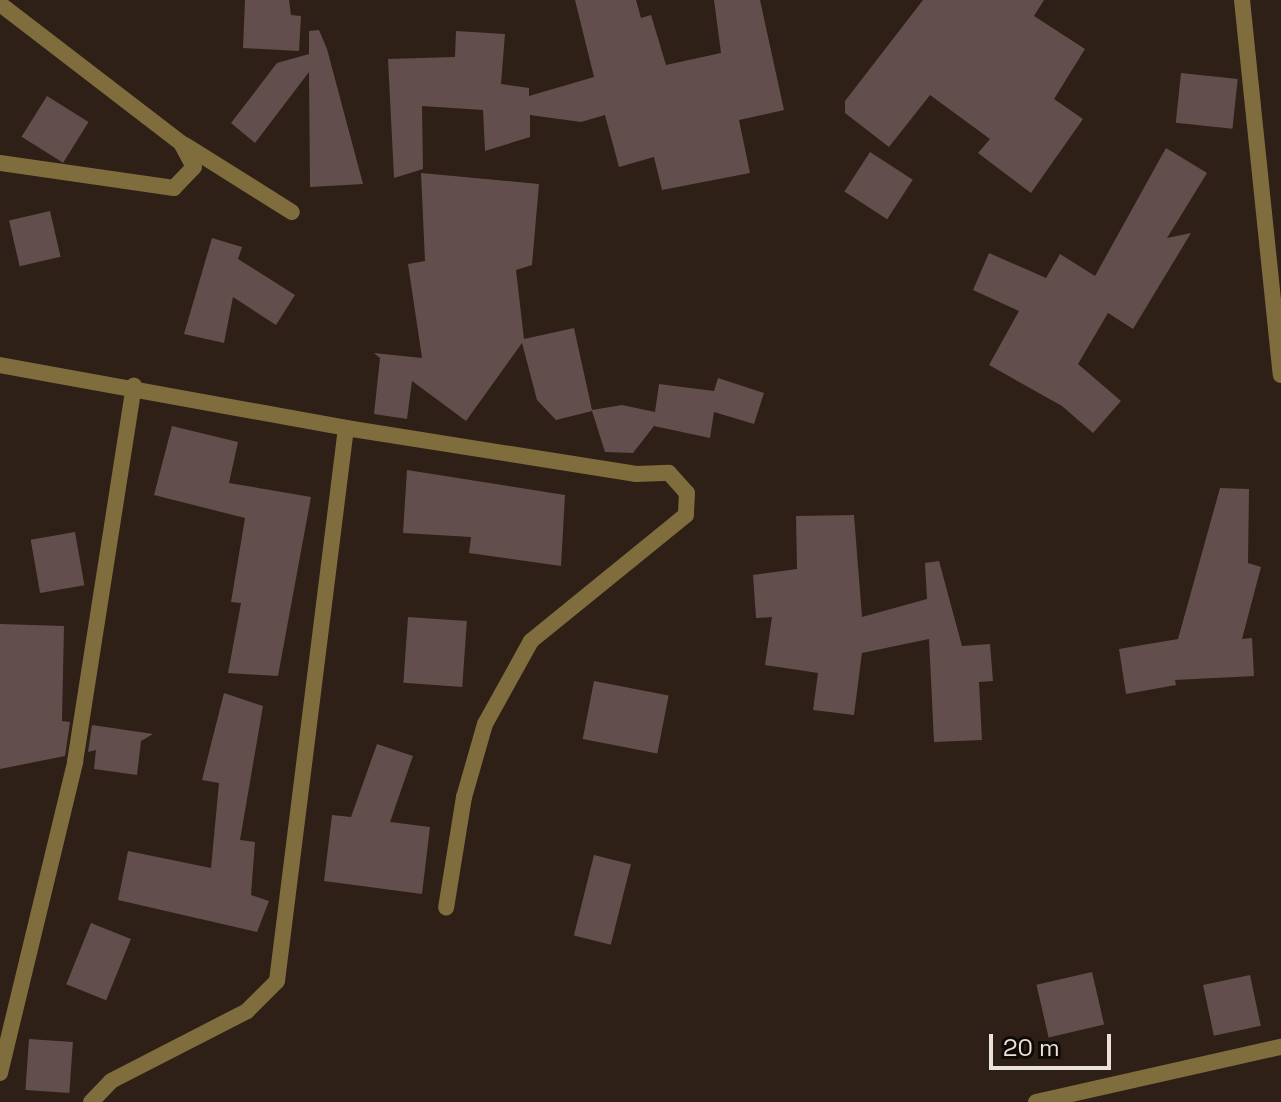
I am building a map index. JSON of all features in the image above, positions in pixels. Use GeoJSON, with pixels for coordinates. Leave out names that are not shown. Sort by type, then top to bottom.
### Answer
{"type":"FeatureCollection","features":[{"type":"Feature","properties":{"kind":"street"},"geometry":{"type":"LineString","coordinates":[[1242,0],[1281,375]]}},
{"type":"Feature","properties":{"kind":"street"},"geometry":{"type":"LineString","coordinates":[[0,4],[181,143],[292,212]]}},
{"type":"Feature","properties":{"kind":"street"},"geometry":{"type":"LineString","coordinates":[[0,163],[174,188],[194,167],[181,143]]}},
{"type":"Feature","properties":{"kind":"street"},"geometry":{"type":"LineString","coordinates":[[0,365],[134,386],[346,428],[636,474],[669,473],[687,493],[686,515],[531,641],[485,724],[464,797],[446,908]]}},
{"type":"Feature","properties":{"kind":"street"},"geometry":{"type":"LineString","coordinates":[[0,1073],[75,762],[134,386]]}},
{"type":"Feature","properties":{"kind":"street"},"geometry":{"type":"LineString","coordinates":[[91,1102],[111,1081],[247,1011],[277,981],[346,428]]}},
{"type":"Feature","properties":{"kind":"street"},"geometry":{"type":"LineString","coordinates":[[1036,1102],[1281,1047]]}},
{"type":"Feature","properties":{"kind":"building"},"geometry":{"type":"Polygon","coordinates":[[[245,0],[289,0],[291,15],[301,16],[299,51],[243,48],[245,0]]]}},
{"type":"Feature","properties":{"kind":"building"},"geometry":{"type":"Polygon","coordinates":[[[575,0],[636,0],[641,18],[651,15],[666,65],[721,53],[714,0],[760,0],[784,110],[739,120],[750,173],[662,190],[654,157],[619,167],[605,115],[581,122],[530,115],[530,137],[485,151],[483,110],[422,106],[423,169],[394,178],[388,59],[455,57],[456,31],[505,34],[501,84],[529,88],[529,96],[594,77],[575,0]]]}},
{"type":"Feature","properties":{"kind":"building"},"geometry":{"type":"Polygon","coordinates":[[[923,0],[1044,0],[1034,16],[1085,49],[1054,99],[1083,119],[1031,193],[978,153],[990,139],[930,95],[889,147],[845,113],[845,101],[923,0]]]}},
{"type":"Feature","properties":{"kind":"building"},"geometry":{"type":"Polygon","coordinates":[[[319,30],[327,49],[363,184],[310,187],[309,72],[255,143],[231,123],[277,63],[309,54],[309,31],[319,30]]]}},
{"type":"Feature","properties":{"kind":"building"},"geometry":{"type":"Polygon","coordinates":[[[1181,73],[1238,79],[1232,129],[1176,123],[1181,73]]]}},
{"type":"Feature","properties":{"kind":"building"},"geometry":{"type":"Polygon","coordinates":[[[47,96],[89,122],[63,163],[22,137],[47,96]]]}},
{"type":"Feature","properties":{"kind":"building"},"geometry":{"type":"Polygon","coordinates":[[[1166,148],[1207,173],[1167,238],[1191,233],[1133,329],[1108,313],[1078,364],[1121,401],[1093,433],[1062,406],[989,365],[1019,311],[973,290],[989,253],[1046,278],[1060,254],[1095,276],[1166,148]]]}},
{"type":"Feature","properties":{"kind":"building"},"geometry":{"type":"Polygon","coordinates":[[[870,152],[913,180],[887,219],[844,191],[870,152]]]}},
{"type":"Feature","properties":{"kind":"building"},"geometry":{"type":"Polygon","coordinates":[[[421,173],[539,184],[532,265],[516,270],[524,339],[574,328],[592,410],[622,405],[655,412],[659,384],[714,391],[718,378],[764,393],[754,424],[714,412],[710,438],[654,426],[633,453],[605,452],[592,411],[556,420],[537,400],[522,343],[466,421],[412,381],[407,419],[374,414],[380,358],[374,353],[422,358],[408,264],[425,261],[421,173]]]}},
{"type":"Feature","properties":{"kind":"building"},"geometry":{"type":"Polygon","coordinates":[[[50,211],[61,257],[20,266],[9,220],[50,211]]]}},
{"type":"Feature","properties":{"kind":"building"},"geometry":{"type":"Polygon","coordinates":[[[212,238],[242,247],[238,259],[295,295],[276,325],[233,297],[224,343],[184,334],[212,238]]]}},
{"type":"Feature","properties":{"kind":"building"},"geometry":{"type":"Polygon","coordinates":[[[172,426],[238,442],[229,483],[311,497],[278,676],[228,673],[241,603],[231,602],[245,518],[154,495],[172,426]]]}},
{"type":"Feature","properties":{"kind":"building"},"geometry":{"type":"Polygon","coordinates":[[[407,470],[565,495],[561,566],[469,553],[471,537],[403,533],[407,470]]]}},
{"type":"Feature","properties":{"kind":"building"},"geometry":{"type":"Polygon","coordinates":[[[1220,488],[1249,489],[1248,563],[1261,567],[1242,639],[1252,638],[1254,676],[1175,680],[1176,685],[1126,694],[1119,649],[1178,639],[1220,488]]]}},
{"type":"Feature","properties":{"kind":"building"},"geometry":{"type":"Polygon","coordinates":[[[854,515],[862,617],[927,599],[925,563],[939,561],[962,646],[990,644],[993,681],[979,682],[982,740],[934,742],[929,639],[862,653],[854,715],[813,710],[818,673],[765,665],[772,617],[756,618],[753,575],[797,569],[796,516],[854,515]]]}},
{"type":"Feature","properties":{"kind":"building"},"geometry":{"type":"Polygon","coordinates":[[[75,532],[84,585],[40,593],[31,540],[75,532]]]}},
{"type":"Feature","properties":{"kind":"building"},"geometry":{"type":"Polygon","coordinates":[[[408,617],[467,621],[462,687],[403,683],[408,617]]]}},
{"type":"Feature","properties":{"kind":"building"},"geometry":{"type":"Polygon","coordinates":[[[0,624],[64,626],[62,721],[70,722],[65,756],[0,769],[0,624]]]}},
{"type":"Feature","properties":{"kind":"building"},"geometry":{"type":"Polygon","coordinates":[[[594,681],[669,696],[657,753],[583,739],[594,681]]]}},
{"type":"Feature","properties":{"kind":"building"},"geometry":{"type":"Polygon","coordinates":[[[224,693],[263,706],[240,840],[255,842],[251,895],[269,901],[257,932],[118,900],[128,851],[211,868],[219,783],[202,780],[224,693]]]}},
{"type":"Feature","properties":{"kind":"building"},"geometry":{"type":"Polygon","coordinates":[[[92,725],[153,734],[141,741],[137,775],[94,769],[96,750],[88,752],[92,725]]]}},
{"type":"Feature","properties":{"kind":"building"},"geometry":{"type":"Polygon","coordinates":[[[377,744],[413,756],[390,822],[430,827],[422,894],[324,881],[332,815],[351,817],[377,744]]]}},
{"type":"Feature","properties":{"kind":"building"},"geometry":{"type":"Polygon","coordinates":[[[594,855],[631,864],[611,945],[574,936],[594,855]]]}},
{"type":"Feature","properties":{"kind":"building"},"geometry":{"type":"Polygon","coordinates":[[[91,923],[131,939],[106,1000],[66,984],[91,923]]]}},
{"type":"Feature","properties":{"kind":"building"},"geometry":{"type":"Polygon","coordinates":[[[1092,972],[1104,1025],[1049,1037],[1036,985],[1092,972]]]}},
{"type":"Feature","properties":{"kind":"building"},"geometry":{"type":"Polygon","coordinates":[[[1250,975],[1261,1026],[1214,1036],[1203,985],[1250,975]]]}},
{"type":"Feature","properties":{"kind":"building"},"geometry":{"type":"Polygon","coordinates":[[[29,1039],[73,1042],[69,1093],[25,1090],[29,1039]]]}}]}
